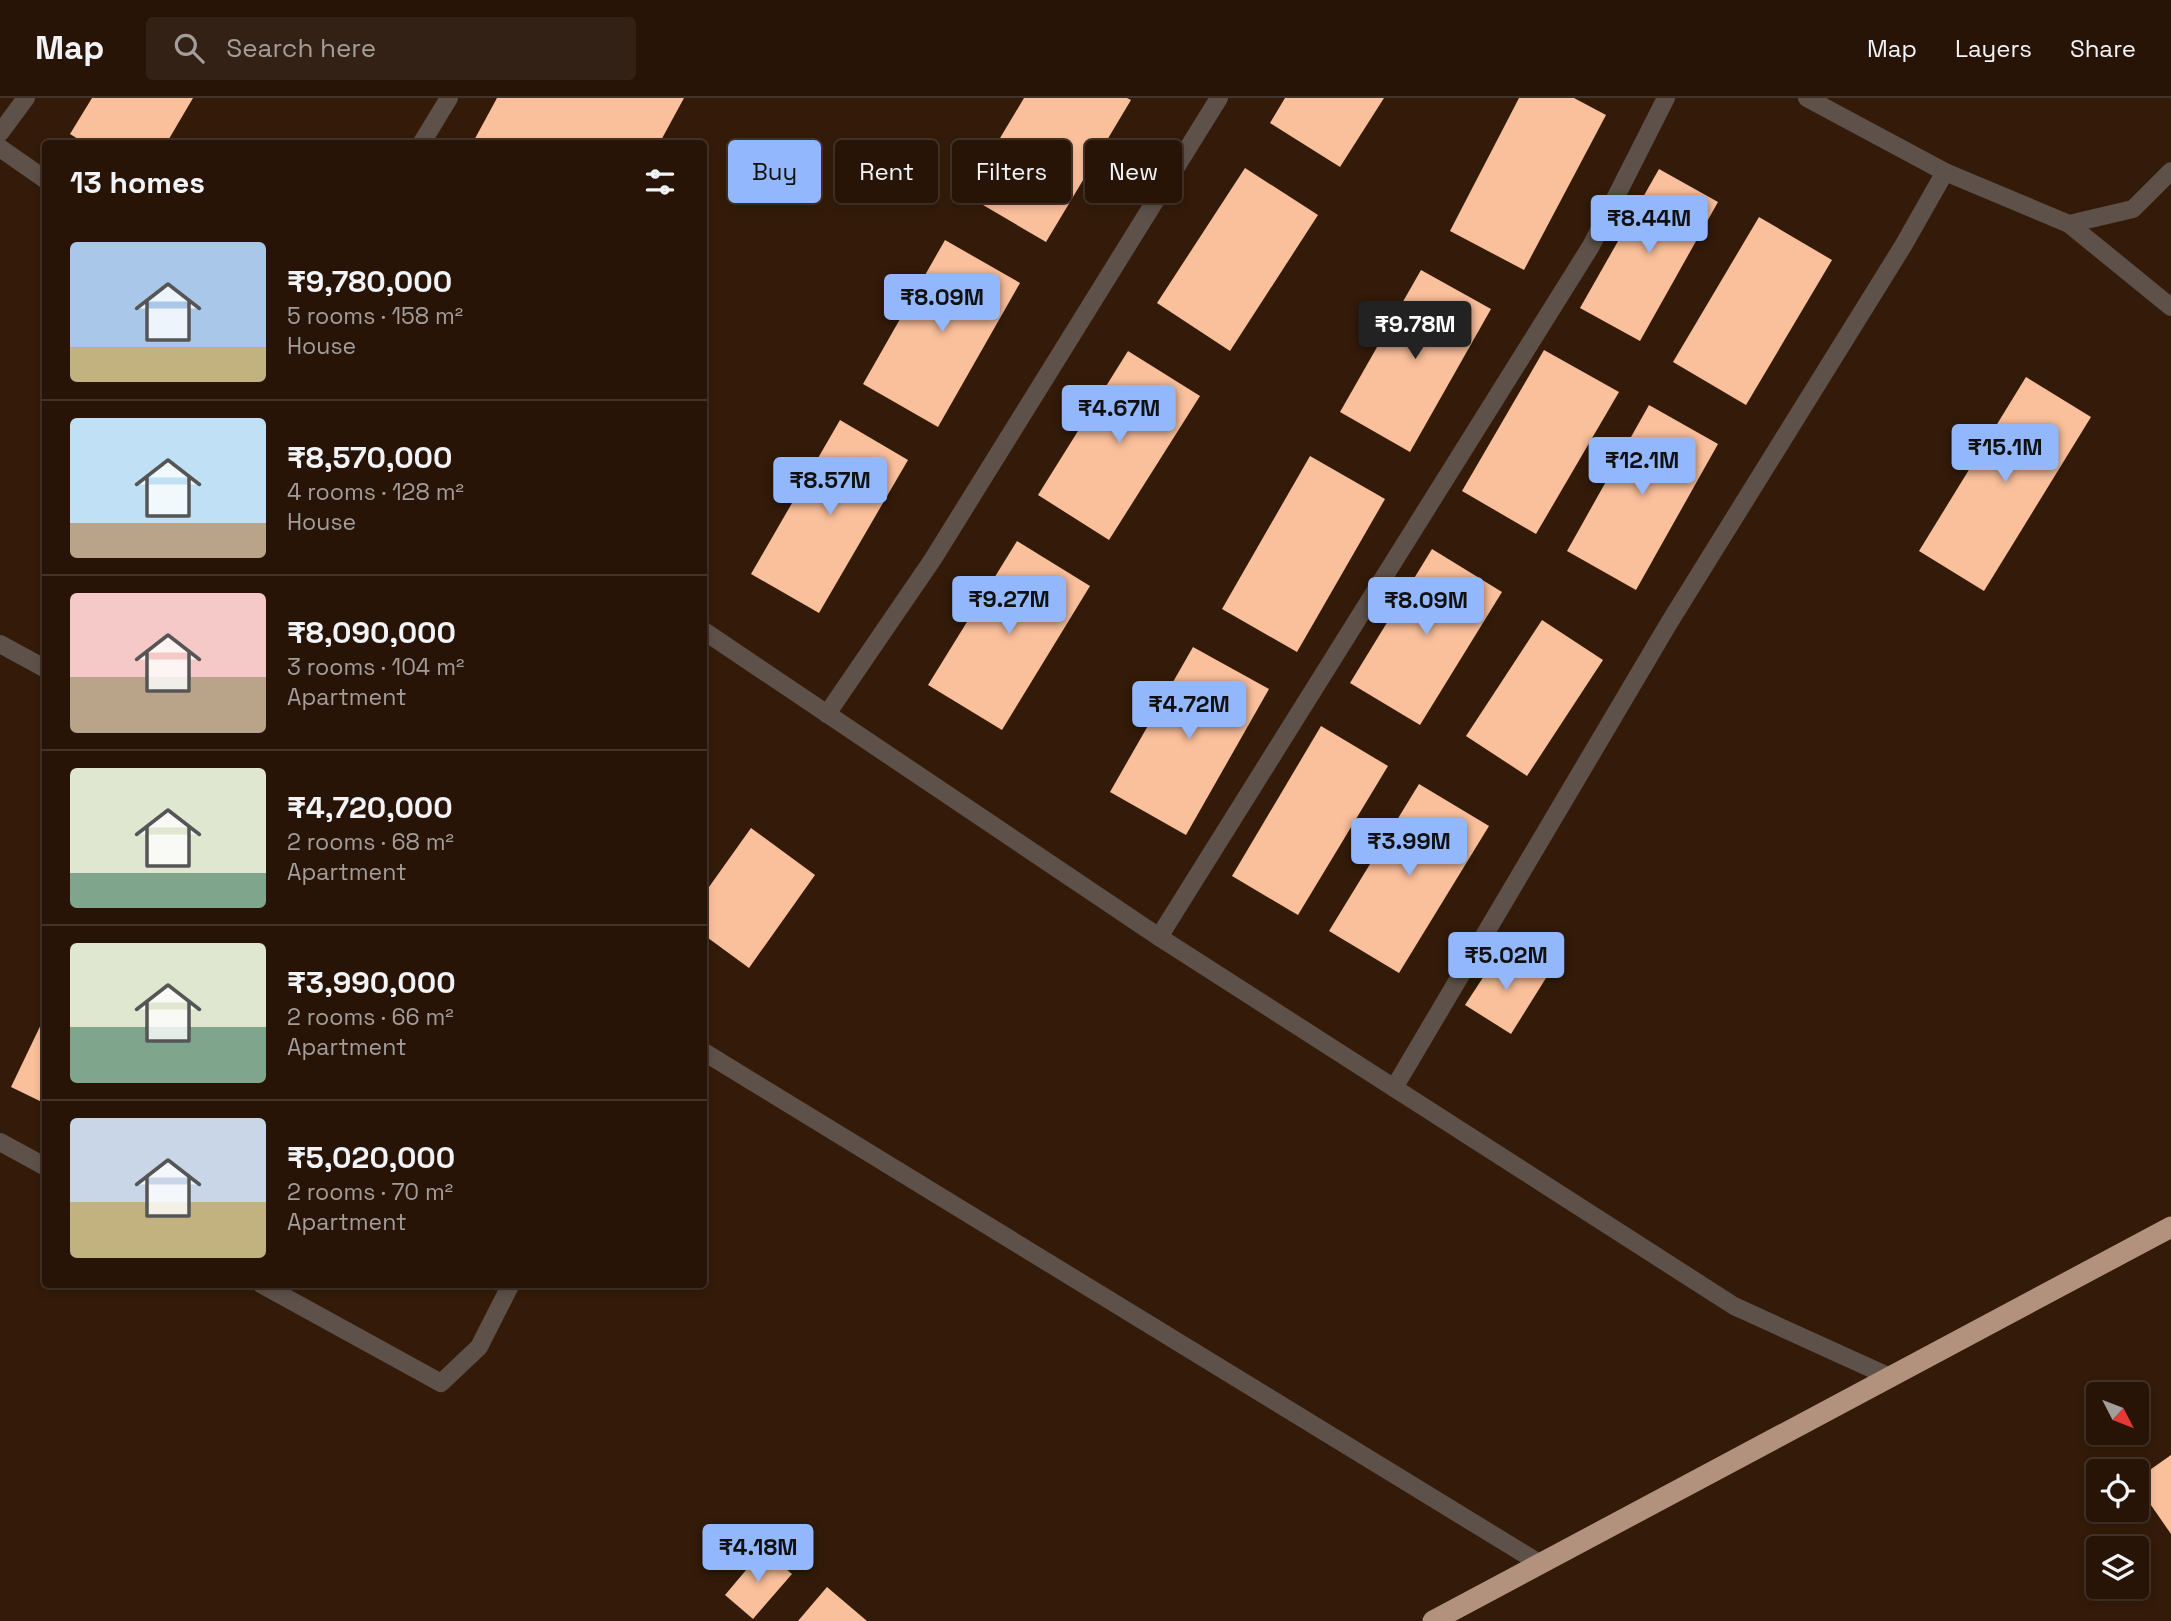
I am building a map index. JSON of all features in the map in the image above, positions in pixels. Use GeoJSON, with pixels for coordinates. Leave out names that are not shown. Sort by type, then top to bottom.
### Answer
{"type":"FeatureCollection","features":[{"type":"Feature","properties":{"kind":"highway"},"geometry":{"type":"LineString","coordinates":[[1433,1621],[2171,1227]]}},
{"type":"Feature","properties":{"kind":"street"},"geometry":{"type":"LineString","coordinates":[[0,133],[26,98]]}},
{"type":"Feature","properties":{"kind":"street"},"geometry":{"type":"LineString","coordinates":[[423,140],[449,98]]}},
{"type":"Feature","properties":{"kind":"street"},"geometry":{"type":"LineString","coordinates":[[827,714],[933,559],[1219,98]]}},
{"type":"Feature","properties":{"kind":"street"},"geometry":{"type":"LineString","coordinates":[[1159,937],[1591,246],[1667,98]]}},
{"type":"Feature","properties":{"kind":"street"},"geometry":{"type":"LineString","coordinates":[[1807,98],[1945,172],[2069,224],[2171,307]]}},
{"type":"Feature","properties":{"kind":"street"},"geometry":{"type":"LineString","coordinates":[[0,148],[42,177]]}},
{"type":"Feature","properties":{"kind":"street"},"geometry":{"type":"LineString","coordinates":[[1394,1088],[1669,623],[1903,246],[1945,172]]}},
{"type":"Feature","properties":{"kind":"street"},"geometry":{"type":"LineString","coordinates":[[2069,224],[2133,209],[2171,172]]}},
{"type":"Feature","properties":{"kind":"street"},"geometry":{"type":"LineString","coordinates":[[707,633],[1159,937],[1734,1306],[1891,1377]]}},
{"type":"Feature","properties":{"kind":"street"},"geometry":{"type":"LineString","coordinates":[[0,644],[42,667]]}},
{"type":"Feature","properties":{"kind":"street"},"geometry":{"type":"LineString","coordinates":[[707,1054],[1539,1563]]}},
{"type":"Feature","properties":{"kind":"street"},"geometry":{"type":"LineString","coordinates":[[0,1142],[42,1165]]}},
{"type":"Feature","properties":{"kind":"street"},"geometry":{"type":"LineString","coordinates":[[268,1288],[441,1383],[478,1346],[509,1288]]}},
{"type":"Feature","properties":{"kind":"building"},"geometry":{"type":"Polygon","coordinates":[[[92,98],[193,98],[168,140],[80,140],[70,134],[92,98]]]}},
{"type":"Feature","properties":{"kind":"building"},"geometry":{"type":"Polygon","coordinates":[[[497,98],[684,98],[661,140],[474,140],[497,98]]]}},
{"type":"Feature","properties":{"kind":"building"},"geometry":{"type":"Polygon","coordinates":[[[1024,98],[1131,100],[1107,140],[1085,140],[1085,177],[1071,200],[1071,140],[999,140],[1024,98]]]}},
{"type":"Feature","properties":{"kind":"building"},"geometry":{"type":"Polygon","coordinates":[[[1285,98],[1384,98],[1340,167],[1270,123],[1285,98]]]}},
{"type":"Feature","properties":{"kind":"building"},"geometry":{"type":"Polygon","coordinates":[[[1519,98],[1574,98],[1606,115],[1524,270],[1450,231],[1519,98]]]}},
{"type":"Feature","properties":{"kind":"building"},"geometry":{"type":"Polygon","coordinates":[[[1245,168],[1318,215],[1230,351],[1157,303],[1245,168]]]}},
{"type":"Feature","properties":{"kind":"building"},"geometry":{"type":"Polygon","coordinates":[[[1659,169],[1718,202],[1640,341],[1580,308],[1659,169]]]}},
{"type":"Feature","properties":{"kind":"building"},"geometry":{"type":"Polygon","coordinates":[[[980,203],[1069,203],[1046,242],[980,203]]]}},
{"type":"Feature","properties":{"kind":"building"},"geometry":{"type":"Polygon","coordinates":[[[1759,217],[1832,260],[1746,405],[1673,362],[1759,217]]]}},
{"type":"Feature","properties":{"kind":"building"},"geometry":{"type":"Polygon","coordinates":[[[945,240],[1020,283],[938,427],[863,384],[945,240]]]}},
{"type":"Feature","properties":{"kind":"building"},"geometry":{"type":"Polygon","coordinates":[[[1421,270],[1491,309],[1410,452],[1340,412],[1421,270]]]}},
{"type":"Feature","properties":{"kind":"building"},"geometry":{"type":"Polygon","coordinates":[[[1544,350],[1619,392],[1536,534],[1462,491],[1544,350]]]}},
{"type":"Feature","properties":{"kind":"building"},"geometry":{"type":"Polygon","coordinates":[[[1128,351],[1200,396],[1109,540],[1038,495],[1128,351]]]}},
{"type":"Feature","properties":{"kind":"building"},"geometry":{"type":"Polygon","coordinates":[[[2026,377],[2091,417],[1984,591],[1919,551],[2026,377]]]}},
{"type":"Feature","properties":{"kind":"building"},"geometry":{"type":"Polygon","coordinates":[[[1649,405],[1718,444],[1636,590],[1567,551],[1649,405]]]}},
{"type":"Feature","properties":{"kind":"building"},"geometry":{"type":"Polygon","coordinates":[[[840,420],[908,460],[819,613],[751,574],[840,420]]]}},
{"type":"Feature","properties":{"kind":"building"},"geometry":{"type":"Polygon","coordinates":[[[1310,456],[1385,499],[1297,652],[1222,609],[1310,456]]]}},
{"type":"Feature","properties":{"kind":"building"},"geometry":{"type":"Polygon","coordinates":[[[1017,541],[1090,586],[1002,730],[928,685],[1017,541]]]}},
{"type":"Feature","properties":{"kind":"building"},"geometry":{"type":"Polygon","coordinates":[[[1432,549],[1502,592],[1420,725],[1350,683],[1432,549]]]}},
{"type":"Feature","properties":{"kind":"building"},"geometry":{"type":"Polygon","coordinates":[[[1542,620],[1603,660],[1527,776],[1466,736],[1542,620]]]}},
{"type":"Feature","properties":{"kind":"building"},"geometry":{"type":"Polygon","coordinates":[[[1193,647],[1269,689],[1186,835],[1110,792],[1193,647]]]}},
{"type":"Feature","properties":{"kind":"building"},"geometry":{"type":"Polygon","coordinates":[[[1321,726],[1388,766],[1298,915],[1232,876],[1321,726]]]}},
{"type":"Feature","properties":{"kind":"building"},"geometry":{"type":"Polygon","coordinates":[[[1419,784],[1489,826],[1399,973],[1329,931],[1419,784]]]}},
{"type":"Feature","properties":{"kind":"building"},"geometry":{"type":"Polygon","coordinates":[[[751,828],[815,875],[749,968],[707,937],[707,890],[751,828]]]}},
{"type":"Feature","properties":{"kind":"building"},"geometry":{"type":"Polygon","coordinates":[[[1501,950],[1546,978],[1511,1034],[1465,1005],[1501,950]]]}},
{"type":"Feature","properties":{"kind":"building"},"geometry":{"type":"Polygon","coordinates":[[[42,1022],[42,1102],[11,1087],[42,1022]]]}},
{"type":"Feature","properties":{"kind":"building"},"geometry":{"type":"Polygon","coordinates":[[[2171,1455],[2171,1534],[2149,1502],[2149,1471],[2171,1455]]]}},
{"type":"Feature","properties":{"kind":"building"},"geometry":{"type":"Polygon","coordinates":[[[763,1550],[792,1574],[753,1619],[725,1595],[763,1550]]]}},
{"type":"Feature","properties":{"kind":"building"},"geometry":{"type":"Polygon","coordinates":[[[827,1587],[867,1621],[798,1621],[827,1587]]]}}]}
